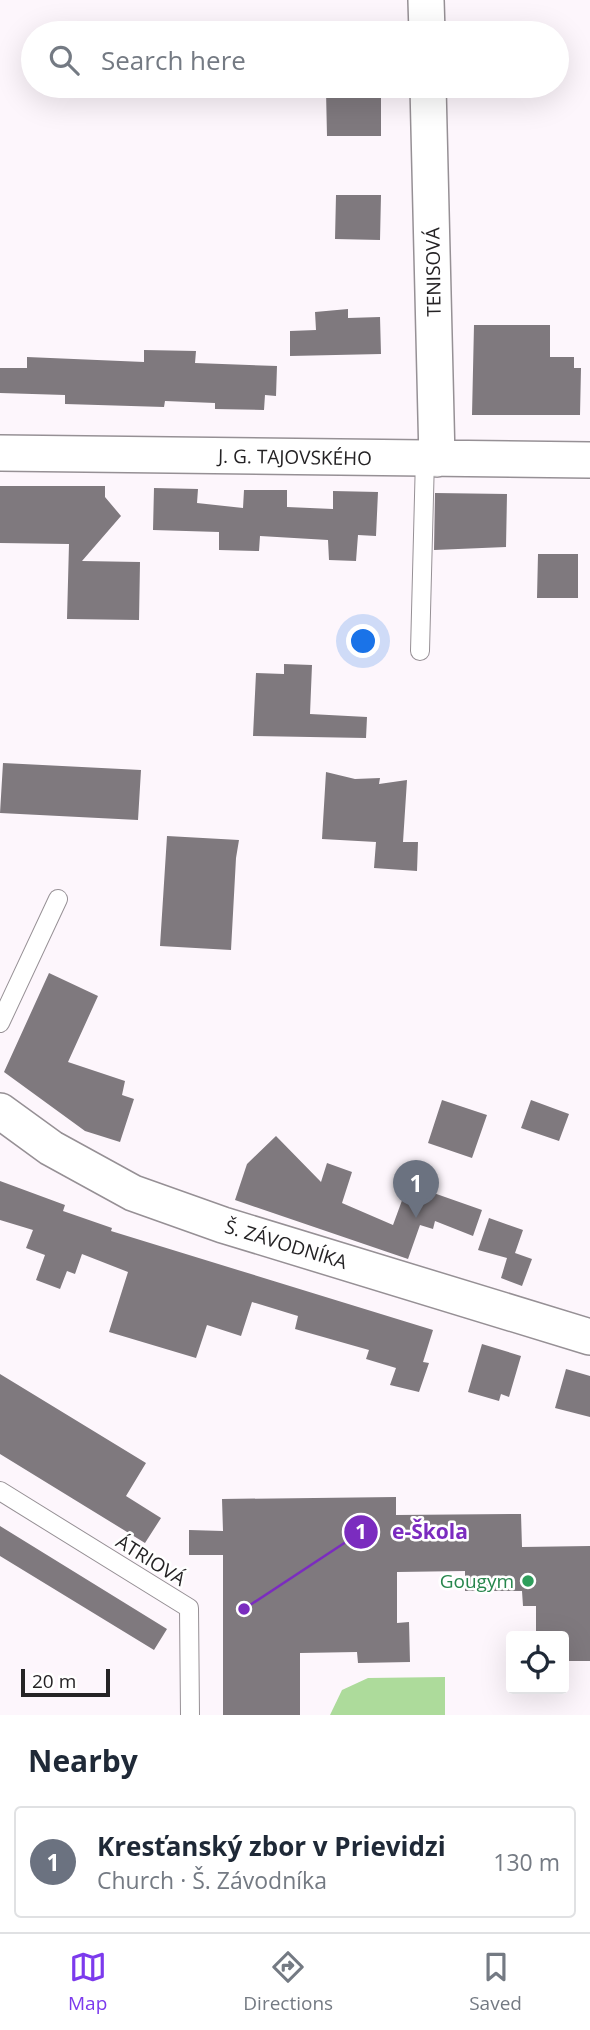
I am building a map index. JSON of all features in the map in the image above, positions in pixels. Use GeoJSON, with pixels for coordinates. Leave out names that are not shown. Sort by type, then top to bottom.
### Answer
{"type":"FeatureCollection","features":[{"type":"Feature","properties":{"kind":"street"},"geometry":{"type":"LineString","coordinates":[[426,0],[427,21]]}},
{"type":"Feature","properties":{"kind":"street","name":"TENISOVÁ"},"geometry":{"type":"LineString","coordinates":[[428,98],[431,459]]}},
{"type":"Feature","properties":{"kind":"street","name":"J. G. TAJOVSKÉHO"},"geometry":{"type":"LineString","coordinates":[[0,453],[590,460]]}},
{"type":"Feature","properties":{"kind":"street","name":"Š. ZÁVODNÍKA"},"geometry":{"type":"LineString","coordinates":[[0,1111],[51,1147],[133,1193],[223,1225],[590,1337]]}},
{"type":"Feature","properties":{"kind":"lane"},"geometry":{"type":"LineString","coordinates":[[419,651],[431,459]]}},
{"type":"Feature","properties":{"kind":"lane"},"geometry":{"type":"LineString","coordinates":[[0,1023],[58,899]]}},
{"type":"Feature","properties":{"kind":"lane","name":"ÁTRIOVÁ"},"geometry":{"type":"LineString","coordinates":[[0,1491],[189,1608],[190,1715]]}},
{"type":"Feature","properties":{"kind":"green space"},"geometry":{"type":"Polygon","coordinates":[[[445,1677],[445,1715],[330,1715],[342,1690],[368,1678],[445,1677]]]}},
{"type":"Feature","properties":{"kind":"building"},"geometry":{"type":"Polygon","coordinates":[[[326,98],[381,98],[381,136],[327,136],[326,98]]]}},
{"type":"Feature","properties":{"kind":"building"},"geometry":{"type":"Polygon","coordinates":[[[336,195],[381,195],[380,240],[335,239],[336,195]]]}},
{"type":"Feature","properties":{"kind":"building"},"geometry":{"type":"Polygon","coordinates":[[[348,309],[348,318],[380,317],[381,354],[290,356],[290,331],[316,330],[315,312],[348,309]]]}},
{"type":"Feature","properties":{"kind":"building"},"geometry":{"type":"Polygon","coordinates":[[[474,325],[550,325],[550,357],[574,357],[574,368],[581,368],[580,415],[472,415],[474,325]]]}},
{"type":"Feature","properties":{"kind":"building"},"geometry":{"type":"Polygon","coordinates":[[[144,350],[196,351],[195,363],[277,366],[276,396],[265,395],[264,410],[215,409],[215,403],[165,401],[164,407],[65,404],[65,395],[0,393],[0,368],[27,368],[27,357],[144,362],[144,350]]]}},
{"type":"Feature","properties":{"kind":"building"},"geometry":{"type":"Polygon","coordinates":[[[0,486],[105,486],[105,497],[121,516],[82,561],[140,562],[139,620],[67,619],[69,544],[0,543],[0,486]]]}},
{"type":"Feature","properties":{"kind":"building"},"geometry":{"type":"Polygon","coordinates":[[[154,488],[198,489],[197,503],[243,508],[244,490],[287,490],[287,507],[333,509],[333,491],[378,492],[376,536],[358,535],[356,561],[329,560],[328,540],[260,536],[259,551],[219,550],[219,532],[153,530],[154,488]]]}},
{"type":"Feature","properties":{"kind":"building"},"geometry":{"type":"Polygon","coordinates":[[[435,493],[507,494],[506,547],[434,550],[435,493]]]}},
{"type":"Feature","properties":{"kind":"building"},"geometry":{"type":"Polygon","coordinates":[[[538,554],[578,554],[578,598],[537,598],[538,554]]]}},
{"type":"Feature","properties":{"kind":"building"},"geometry":{"type":"Polygon","coordinates":[[[284,664],[312,665],[310,714],[367,717],[366,738],[253,736],[256,673],[284,674],[284,664]]]}},
{"type":"Feature","properties":{"kind":"building"},"geometry":{"type":"Polygon","coordinates":[[[3,763],[141,770],[138,820],[0,813],[3,763]]]}},
{"type":"Feature","properties":{"kind":"building"},"geometry":{"type":"Polygon","coordinates":[[[326,772],[355,779],[380,778],[379,784],[407,780],[403,842],[418,842],[417,871],[374,868],[376,842],[322,839],[326,772]]]}},
{"type":"Feature","properties":{"kind":"building"},"geometry":{"type":"Polygon","coordinates":[[[167,836],[239,840],[231,950],[160,946],[167,836]]]}},
{"type":"Feature","properties":{"kind":"building"},"geometry":{"type":"Polygon","coordinates":[[[49,973],[98,996],[68,1062],[125,1081],[122,1095],[134,1099],[120,1142],[85,1131],[4,1072],[49,973]]]}},
{"type":"Feature","properties":{"kind":"building"},"geometry":{"type":"Polygon","coordinates":[[[442,1100],[487,1115],[472,1158],[428,1143],[442,1100]]]}},
{"type":"Feature","properties":{"kind":"building"},"geometry":{"type":"Polygon","coordinates":[[[531,1100],[569,1114],[559,1141],[521,1128],[531,1100]]]}},
{"type":"Feature","properties":{"kind":"building"},"geometry":{"type":"Polygon","coordinates":[[[276,1136],[321,1182],[327,1163],[352,1172],[342,1203],[393,1225],[408,1184],[482,1210],[473,1236],[435,1221],[433,1229],[420,1225],[408,1259],[235,1200],[247,1164],[276,1136]]]}},
{"type":"Feature","properties":{"kind":"building"},"geometry":{"type":"Polygon","coordinates":[[[0,1181],[65,1205],[63,1211],[112,1228],[111,1231],[433,1330],[423,1362],[429,1363],[419,1392],[390,1385],[396,1368],[366,1359],[369,1350],[295,1329],[298,1316],[252,1302],[241,1336],[207,1325],[196,1358],[109,1332],[128,1272],[82,1254],[75,1274],[67,1271],[60,1289],[36,1280],[45,1255],[26,1248],[33,1230],[0,1220],[0,1181]]]}},
{"type":"Feature","properties":{"kind":"building"},"geometry":{"type":"Polygon","coordinates":[[[489,1218],[523,1230],[515,1253],[532,1259],[522,1286],[501,1278],[507,1258],[478,1250],[489,1218]]]}},
{"type":"Feature","properties":{"kind":"building"},"geometry":{"type":"Polygon","coordinates":[[[482,1344],[521,1356],[509,1397],[501,1394],[499,1401],[468,1392],[482,1344]]]}},
{"type":"Feature","properties":{"kind":"building"},"geometry":{"type":"Polygon","coordinates":[[[566,1369],[590,1376],[590,1417],[555,1408],[566,1369]]]}},
{"type":"Feature","properties":{"kind":"building"},"geometry":{"type":"Polygon","coordinates":[[[0,1374],[146,1463],[126,1496],[161,1518],[145,1543],[0,1454],[0,1374]]]}},
{"type":"Feature","properties":{"kind":"building"},"geometry":{"type":"Polygon","coordinates":[[[396,1497],[396,1515],[521,1514],[522,1547],[590,1546],[590,1661],[569,1661],[569,1631],[536,1631],[536,1606],[523,1606],[522,1591],[465,1591],[465,1571],[397,1572],[397,1623],[409,1622],[410,1662],[358,1663],[357,1652],[300,1653],[300,1715],[223,1715],[223,1555],[189,1555],[189,1530],[223,1531],[222,1499],[396,1497]]]}},
{"type":"Feature","properties":{"kind":"building"},"geometry":{"type":"Polygon","coordinates":[[[0,1526],[167,1629],[154,1650],[0,1556],[0,1526]]]}},
{"type":"Feature","properties":{"kind":"place","name":"Kresťanský zbor v Prievidzi"},"geometry":{"type":"Point","coordinates":[416,1218]}},
{"type":"Feature","properties":{"kind":"place","name":"Gougym"},"geometry":{"type":"Point","coordinates":[528,1581]}},
{"type":"Feature","properties":{"kind":"place","name":"e-Škola"},"geometry":{"type":"Point","coordinates":[244,1609]}}]}
